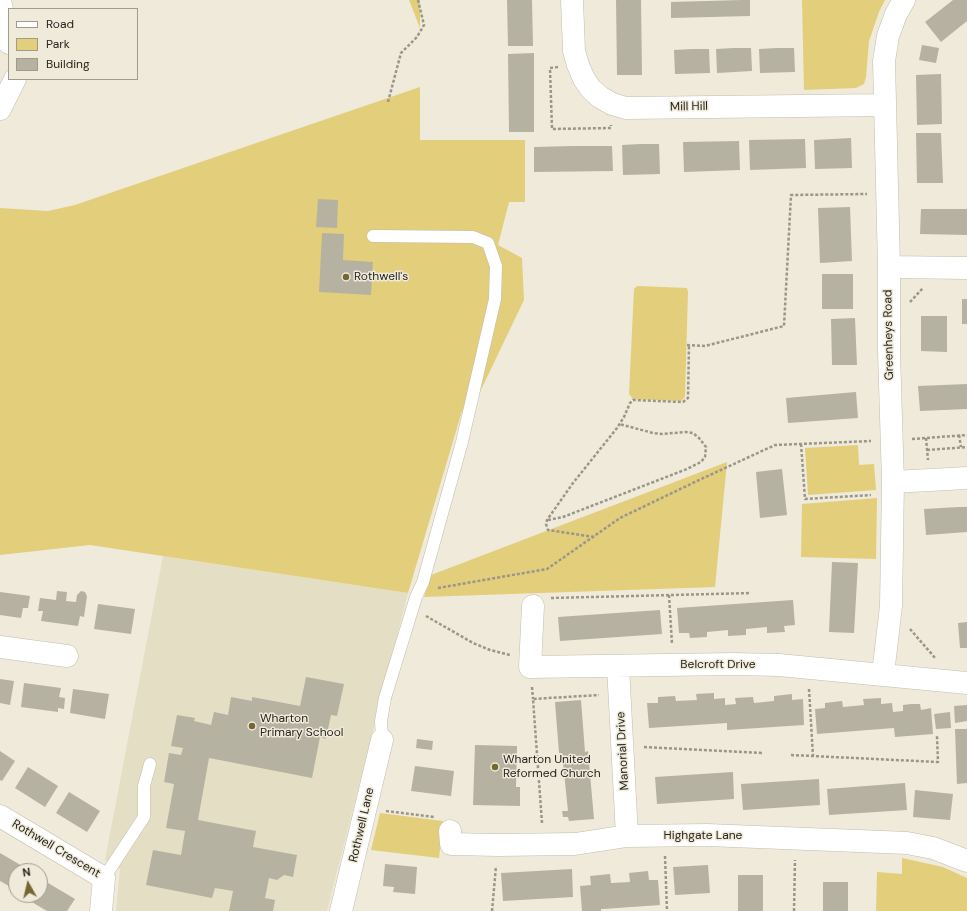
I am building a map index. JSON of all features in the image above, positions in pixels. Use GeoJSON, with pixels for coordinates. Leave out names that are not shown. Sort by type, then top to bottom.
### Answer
{"type":"FeatureCollection","features":[{"type":"Feature","properties":{"kind":"street"},"geometry":{"type":"LineString","coordinates":[[0,0],[8,38]]}},
{"type":"Feature","properties":{"kind":"street","name":"Mill Hill"},"geometry":{"type":"LineString","coordinates":[[572,0],[574,52],[578,65],[584,79],[591,89],[600,97],[612,104],[626,108],[885,105]]}},
{"type":"Feature","properties":{"kind":"street","name":"Greenheys Road"},"geometry":{"type":"LineString","coordinates":[[883,674],[891,606],[893,488],[884,61],[888,36],[896,14],[904,0]]}},
{"type":"Feature","properties":{"kind":"street"},"geometry":{"type":"LineString","coordinates":[[0,109],[14,80]]}},
{"type":"Feature","properties":{"kind":"street"},"geometry":{"type":"LineString","coordinates":[[889,266],[967,268]]}},
{"type":"Feature","properties":{"kind":"street"},"geometry":{"type":"LineString","coordinates":[[893,488],[967,478]]}},
{"type":"Feature","properties":{"kind":"street"},"geometry":{"type":"LineString","coordinates":[[530,660],[533,606]]}},
{"type":"Feature","properties":{"kind":"street"},"geometry":{"type":"LineString","coordinates":[[0,647],[67,656]]}},
{"type":"Feature","properties":{"kind":"street","name":"Belcroft Drive"},"geometry":{"type":"LineString","coordinates":[[530,660],[530,667],[733,664],[779,665],[961,682]]}},
{"type":"Feature","properties":{"kind":"street","name":"Manorial Drive"},"geometry":{"type":"LineString","coordinates":[[618,666],[627,836]]}},
{"type":"Feature","properties":{"kind":"street","name":"Rothwell Lane"},"geometry":{"type":"LineString","coordinates":[[341,911],[382,740]]}},
{"type":"Feature","properties":{"kind":"street","name":"Rothwell Crescent"},"geometry":{"type":"LineString","coordinates":[[0,816],[104,878],[101,911]]}},
{"type":"Feature","properties":{"kind":"street","name":"Highgate Lane"},"geometry":{"type":"LineString","coordinates":[[450,831],[451,844],[543,846],[590,843],[627,836],[707,835],[907,843],[933,848],[967,860]]}},
{"type":"Feature","properties":{"kind":"lane"},"geometry":{"type":"LineString","coordinates":[[373,236],[473,237],[488,243],[496,266],[495,299],[462,442],[435,542],[385,698],[381,721],[382,740]]}},
{"type":"Feature","properties":{"kind":"lane"},"geometry":{"type":"LineString","coordinates":[[104,878],[144,817],[144,786],[150,764]]}},
{"type":"Feature","properties":{"kind":"path"},"geometry":{"type":"LineString","coordinates":[[388,102],[401,53],[416,37],[424,25],[418,0]]}},
{"type":"Feature","properties":{"kind":"path"},"geometry":{"type":"LineString","coordinates":[[578,65],[550,68],[552,129],[611,128],[612,104]]}},
{"type":"Feature","properties":{"kind":"path"},"geometry":{"type":"LineString","coordinates":[[594,537],[548,530],[546,524],[547,520],[573,483],[603,448],[620,424],[630,403],[634,400],[680,402],[688,398],[688,345],[705,346],[784,326],[791,195],[887,193]]}},
{"type":"Feature","properties":{"kind":"path"},"geometry":{"type":"LineString","coordinates":[[889,324],[943,268]]}},
{"type":"Feature","properties":{"kind":"path"},"geometry":{"type":"LineString","coordinates":[[547,520],[563,517],[688,469],[701,462],[705,457],[706,447],[693,433],[653,433],[620,424]]}},
{"type":"Feature","properties":{"kind":"path"},"geometry":{"type":"LineString","coordinates":[[959,435],[960,447]]}},
{"type":"Feature","properties":{"kind":"path"},"geometry":{"type":"LineString","coordinates":[[801,444],[805,499],[893,488]]}},
{"type":"Feature","properties":{"kind":"path"},"geometry":{"type":"LineString","coordinates":[[421,587],[432,589],[547,569],[620,518],[775,445],[783,445]]}},
{"type":"Feature","properties":{"kind":"path"},"geometry":{"type":"LineString","coordinates":[[927,450],[967,446]]}},
{"type":"Feature","properties":{"kind":"path"},"geometry":{"type":"LineString","coordinates":[[533,606],[554,597],[751,593]]}},
{"type":"Feature","properties":{"kind":"path"},"geometry":{"type":"LineString","coordinates":[[669,595],[673,665]]}},
{"type":"Feature","properties":{"kind":"path"},"geometry":{"type":"LineString","coordinates":[[891,606],[961,682]]}},
{"type":"Feature","properties":{"kind":"path"},"geometry":{"type":"LineString","coordinates":[[413,608],[473,643],[490,650],[530,660]]}},
{"type":"Feature","properties":{"kind":"path"},"geometry":{"type":"LineString","coordinates":[[808,667],[813,756]]}},
{"type":"Feature","properties":{"kind":"path"},"geometry":{"type":"LineString","coordinates":[[543,846],[533,699],[619,694]]}},
{"type":"Feature","properties":{"kind":"path"},"geometry":{"type":"LineString","coordinates":[[790,755],[938,762],[937,736]]}},
{"type":"Feature","properties":{"kind":"path"},"geometry":{"type":"LineString","coordinates":[[622,746],[763,753]]}},
{"type":"Feature","properties":{"kind":"path"},"geometry":{"type":"LineString","coordinates":[[366,809],[451,819],[450,831]]}},
{"type":"Feature","properties":{"kind":"path"},"geometry":{"type":"LineString","coordinates":[[664,836],[667,911]]}},
{"type":"Feature","properties":{"kind":"path"},"geometry":{"type":"LineString","coordinates":[[794,911],[796,838]]}},
{"type":"Feature","properties":{"kind":"path"},"geometry":{"type":"LineString","coordinates":[[492,911],[498,845]]}},
{"type":"Feature","properties":{"kind":"shaded area","name":"Wharton Primary School"},"geometry":{"type":"Polygon","coordinates":[[[163,556],[408,593],[327,911],[116,911],[120,869],[105,860],[163,556]]]}},
{"type":"Feature","properties":{"kind":"green space"},"geometry":{"type":"Polygon","coordinates":[[[409,0],[420,0],[420,28],[409,0]]]}},
{"type":"Feature","properties":{"kind":"green space"},"geometry":{"type":"Polygon","coordinates":[[[802,0],[885,0],[879,12],[869,41],[864,84],[856,88],[804,90],[802,0]]]}},
{"type":"Feature","properties":{"kind":"green space"},"geometry":{"type":"Polygon","coordinates":[[[420,87],[420,140],[525,140],[525,202],[509,202],[498,245],[522,258],[524,300],[478,396],[462,411],[408,593],[90,545],[0,555],[0,208],[48,211],[75,205],[420,87]]]}},
{"type":"Feature","properties":{"kind":"green space"},"geometry":{"type":"Polygon","coordinates":[[[637,286],[687,288],[685,397],[681,401],[633,399],[629,394],[634,289],[637,286]]]}},
{"type":"Feature","properties":{"kind":"green space"},"geometry":{"type":"Polygon","coordinates":[[[858,445],[859,465],[874,464],[876,490],[808,495],[805,448],[858,445]]]}},
{"type":"Feature","properties":{"kind":"green space"},"geometry":{"type":"Polygon","coordinates":[[[727,462],[715,587],[424,597],[431,575],[727,462]]]}},
{"type":"Feature","properties":{"kind":"green space"},"geometry":{"type":"Polygon","coordinates":[[[877,498],[876,559],[801,557],[802,504],[877,498]]]}},
{"type":"Feature","properties":{"kind":"green space"},"geometry":{"type":"Polygon","coordinates":[[[380,813],[443,821],[439,858],[371,850],[380,813]]]}},
{"type":"Feature","properties":{"kind":"green space"},"geometry":{"type":"Polygon","coordinates":[[[902,858],[943,867],[967,878],[967,911],[876,911],[877,872],[902,874],[902,858]]]}},
{"type":"Feature","properties":{"kind":"building"},"geometry":{"type":"Polygon","coordinates":[[[507,0],[532,0],[533,46],[508,46],[507,0]]]}},
{"type":"Feature","properties":{"kind":"building"},"geometry":{"type":"Polygon","coordinates":[[[616,0],[641,0],[642,75],[617,75],[616,0]]]}},
{"type":"Feature","properties":{"kind":"building"},"geometry":{"type":"Polygon","coordinates":[[[750,0],[750,16],[671,18],[671,2],[750,0]]]}},
{"type":"Feature","properties":{"kind":"building"},"geometry":{"type":"Polygon","coordinates":[[[953,0],[967,0],[967,21],[941,42],[925,22],[953,0]]]}},
{"type":"Feature","properties":{"kind":"building"},"geometry":{"type":"Polygon","coordinates":[[[922,45],[939,48],[936,63],[919,60],[922,45]]]}},
{"type":"Feature","properties":{"kind":"building"},"geometry":{"type":"Polygon","coordinates":[[[751,48],[752,71],[717,73],[716,49],[751,48]]]}},
{"type":"Feature","properties":{"kind":"building"},"geometry":{"type":"Polygon","coordinates":[[[794,48],[795,72],[760,73],[759,49],[794,48]]]}},
{"type":"Feature","properties":{"kind":"building"},"geometry":{"type":"Polygon","coordinates":[[[709,49],[710,73],[675,74],[674,50],[709,49]]]}},
{"type":"Feature","properties":{"kind":"building"},"geometry":{"type":"Polygon","coordinates":[[[534,53],[534,132],[509,132],[508,54],[534,53]]]}},
{"type":"Feature","properties":{"kind":"building"},"geometry":{"type":"Polygon","coordinates":[[[941,74],[942,124],[917,125],[916,75],[941,74]]]}},
{"type":"Feature","properties":{"kind":"building"},"geometry":{"type":"Polygon","coordinates":[[[916,133],[941,133],[943,183],[917,183],[916,133]]]}},
{"type":"Feature","properties":{"kind":"building"},"geometry":{"type":"Polygon","coordinates":[[[851,138],[852,168],[815,169],[814,140],[851,138]]]}},
{"type":"Feature","properties":{"kind":"building"},"geometry":{"type":"Polygon","coordinates":[[[805,139],[806,168],[750,170],[749,140],[805,139]]]}},
{"type":"Feature","properties":{"kind":"building"},"geometry":{"type":"Polygon","coordinates":[[[739,141],[740,170],[684,172],[683,142],[739,141]]]}},
{"type":"Feature","properties":{"kind":"building"},"geometry":{"type":"Polygon","coordinates":[[[659,144],[660,174],[623,175],[622,145],[659,144]]]}},
{"type":"Feature","properties":{"kind":"building"},"geometry":{"type":"Polygon","coordinates":[[[612,146],[613,171],[534,172],[534,147],[612,146]]]}},
{"type":"Feature","properties":{"kind":"building"},"geometry":{"type":"Polygon","coordinates":[[[318,199],[338,200],[337,228],[316,227],[318,199]]]}},
{"type":"Feature","properties":{"kind":"building"},"geometry":{"type":"Polygon","coordinates":[[[850,207],[852,261],[820,263],[818,208],[850,207]]]}},
{"type":"Feature","properties":{"kind":"building"},"geometry":{"type":"Polygon","coordinates":[[[921,209],[967,209],[967,235],[920,234],[921,209]]]}},
{"type":"Feature","properties":{"kind":"building","name":"Rothwell's"},"geometry":{"type":"Polygon","coordinates":[[[322,233],[344,234],[343,260],[373,262],[371,295],[319,292],[322,233]]]}},
{"type":"Feature","properties":{"kind":"building"},"geometry":{"type":"Polygon","coordinates":[[[822,274],[853,274],[853,309],[822,309],[822,274]]]}},
{"type":"Feature","properties":{"kind":"building"},"geometry":{"type":"Polygon","coordinates":[[[962,299],[967,299],[967,324],[962,324],[962,299]]]}},
{"type":"Feature","properties":{"kind":"building"},"geometry":{"type":"Polygon","coordinates":[[[921,316],[947,316],[947,352],[921,351],[921,316]]]}},
{"type":"Feature","properties":{"kind":"building"},"geometry":{"type":"Polygon","coordinates":[[[855,318],[857,365],[832,365],[831,319],[855,318]]]}},
{"type":"Feature","properties":{"kind":"building"},"geometry":{"type":"Polygon","coordinates":[[[967,384],[967,409],[920,411],[918,386],[967,384]]]}},
{"type":"Feature","properties":{"kind":"building"},"geometry":{"type":"Polygon","coordinates":[[[856,392],[858,418],[788,423],[786,398],[856,392]]]}},
{"type":"Feature","properties":{"kind":"building"},"geometry":{"type":"Polygon","coordinates":[[[782,469],[787,515],[760,518],[756,472],[782,469]]]}},
{"type":"Feature","properties":{"kind":"building"},"geometry":{"type":"Polygon","coordinates":[[[967,507],[967,532],[926,535],[924,509],[967,507]]]}},
{"type":"Feature","properties":{"kind":"building"},"geometry":{"type":"Polygon","coordinates":[[[832,562],[858,563],[854,633],[829,632],[832,562]]]}},
{"type":"Feature","properties":{"kind":"building"},"geometry":{"type":"Polygon","coordinates":[[[57,591],[67,592],[66,601],[76,602],[77,595],[81,591],[85,592],[87,596],[84,617],[80,616],[78,626],[41,621],[43,611],[38,611],[40,598],[56,600],[57,591]]]}},
{"type":"Feature","properties":{"kind":"building"},"geometry":{"type":"Polygon","coordinates":[[[0,592],[30,596],[28,608],[23,608],[21,618],[0,615],[0,592]]]}},
{"type":"Feature","properties":{"kind":"building"},"geometry":{"type":"Polygon","coordinates":[[[793,600],[795,625],[784,626],[785,632],[767,633],[767,627],[746,629],[746,635],[728,636],[728,630],[707,632],[707,637],[690,638],[689,633],[679,633],[677,608],[793,600]]]}},
{"type":"Feature","properties":{"kind":"building"},"geometry":{"type":"Polygon","coordinates":[[[98,604],[135,609],[131,634],[94,629],[98,604]]]}},
{"type":"Feature","properties":{"kind":"building"},"geometry":{"type":"Polygon","coordinates":[[[660,610],[662,634],[560,641],[558,617],[660,610]]]}},
{"type":"Feature","properties":{"kind":"building"},"geometry":{"type":"Polygon","coordinates":[[[967,622],[967,648],[960,648],[958,623],[967,622]]]}},
{"type":"Feature","properties":{"kind":"building"},"geometry":{"type":"Polygon","coordinates":[[[306,677],[344,684],[337,716],[331,715],[326,739],[320,737],[312,778],[209,758],[198,820],[256,831],[253,847],[297,855],[293,877],[284,875],[277,880],[269,878],[265,898],[275,900],[273,911],[229,911],[233,891],[215,888],[212,898],[146,885],[153,850],[181,855],[185,831],[166,828],[174,784],[164,782],[169,753],[181,755],[183,748],[171,746],[177,715],[195,718],[194,721],[211,725],[214,712],[228,715],[231,697],[252,701],[252,697],[300,706],[306,677]]]}},
{"type":"Feature","properties":{"kind":"building"},"geometry":{"type":"Polygon","coordinates":[[[0,679],[14,681],[10,705],[0,703],[0,679]]]}},
{"type":"Feature","properties":{"kind":"building"},"geometry":{"type":"Polygon","coordinates":[[[24,683],[61,688],[59,697],[65,698],[64,709],[58,708],[58,712],[21,707],[24,683]]]}},
{"type":"Feature","properties":{"kind":"building"},"geometry":{"type":"Polygon","coordinates":[[[73,689],[109,694],[105,719],[70,713],[73,689]]]}},
{"type":"Feature","properties":{"kind":"building"},"geometry":{"type":"Polygon","coordinates":[[[714,693],[714,699],[725,698],[725,705],[736,704],[735,698],[753,697],[754,703],[774,701],[774,696],[792,694],[792,700],[803,699],[804,725],[727,730],[727,723],[649,728],[647,703],[658,703],[658,697],[675,696],[676,701],[697,700],[696,694],[714,693]]]}},
{"type":"Feature","properties":{"kind":"building"},"geometry":{"type":"Polygon","coordinates":[[[881,698],[881,704],[892,703],[893,712],[903,711],[903,705],[911,704],[920,704],[921,710],[931,708],[933,734],[895,737],[894,728],[817,734],[815,709],[825,708],[825,703],[842,701],[843,707],[864,705],[863,699],[881,698]]]}},
{"type":"Feature","properties":{"kind":"building"},"geometry":{"type":"Polygon","coordinates":[[[581,700],[585,752],[588,751],[594,819],[569,821],[568,817],[563,817],[562,811],[568,811],[562,753],[559,753],[555,702],[581,700]]]}},
{"type":"Feature","properties":{"kind":"building"},"geometry":{"type":"Polygon","coordinates":[[[967,705],[967,721],[955,723],[954,706],[967,705]]]}},
{"type":"Feature","properties":{"kind":"building"},"geometry":{"type":"Polygon","coordinates":[[[950,712],[951,728],[936,729],[934,714],[950,712]]]}},
{"type":"Feature","properties":{"kind":"building"},"geometry":{"type":"Polygon","coordinates":[[[955,729],[967,729],[967,783],[957,784],[955,729]]]}},
{"type":"Feature","properties":{"kind":"building"},"geometry":{"type":"Polygon","coordinates":[[[417,739],[433,741],[432,750],[416,748],[417,739]]]}},
{"type":"Feature","properties":{"kind":"building","name":"Wharton United Reformed Church"},"geometry":{"type":"Polygon","coordinates":[[[475,745],[517,746],[516,787],[520,787],[520,806],[473,805],[475,745]]]}},
{"type":"Feature","properties":{"kind":"building"},"geometry":{"type":"Polygon","coordinates":[[[0,751],[15,761],[2,781],[0,780],[0,751]]]}},
{"type":"Feature","properties":{"kind":"building"},"geometry":{"type":"Polygon","coordinates":[[[415,766],[454,771],[451,796],[411,791],[415,766]]]}},
{"type":"Feature","properties":{"kind":"building"},"geometry":{"type":"Polygon","coordinates":[[[28,767],[58,786],[45,807],[15,788],[28,767]]]}},
{"type":"Feature","properties":{"kind":"building"},"geometry":{"type":"Polygon","coordinates":[[[733,772],[734,799],[657,804],[655,777],[733,772]]]}},
{"type":"Feature","properties":{"kind":"building"},"geometry":{"type":"Polygon","coordinates":[[[819,779],[820,805],[743,810],[741,784],[819,779]]]}},
{"type":"Feature","properties":{"kind":"building"},"geometry":{"type":"Polygon","coordinates":[[[905,783],[907,810],[829,815],[827,789],[905,783]]]}},
{"type":"Feature","properties":{"kind":"building"},"geometry":{"type":"Polygon","coordinates":[[[915,790],[953,794],[950,820],[913,817],[915,790]]]}},
{"type":"Feature","properties":{"kind":"building"},"geometry":{"type":"Polygon","coordinates":[[[69,792],[100,811],[87,832],[56,813],[69,792]]]}},
{"type":"Feature","properties":{"kind":"building"},"geometry":{"type":"Polygon","coordinates":[[[0,853],[17,863],[8,863],[8,886],[0,881],[0,853]]]}},
{"type":"Feature","properties":{"kind":"building"},"geometry":{"type":"Polygon","coordinates":[[[385,864],[417,867],[415,894],[393,892],[394,887],[383,886],[385,864]]]}},
{"type":"Feature","properties":{"kind":"building"},"geometry":{"type":"Polygon","coordinates":[[[708,865],[710,893],[675,895],[673,867],[708,865]]]}},
{"type":"Feature","properties":{"kind":"building"},"geometry":{"type":"Polygon","coordinates":[[[572,869],[573,897],[503,901],[501,873],[572,869]]]}},
{"type":"Feature","properties":{"kind":"building"},"geometry":{"type":"Polygon","coordinates":[[[648,871],[649,880],[658,880],[660,905],[601,909],[601,911],[582,911],[580,886],[591,885],[590,876],[610,874],[611,883],[630,882],[629,873],[648,871]]]}},
{"type":"Feature","properties":{"kind":"building"},"geometry":{"type":"Polygon","coordinates":[[[738,875],[763,875],[763,911],[738,911],[738,875]]]}},
{"type":"Feature","properties":{"kind":"building"},"geometry":{"type":"Polygon","coordinates":[[[823,882],[848,882],[848,911],[823,911],[823,882]]]}},
{"type":"Feature","properties":{"kind":"building"},"geometry":{"type":"Polygon","coordinates":[[[48,883],[75,899],[67,911],[47,911],[33,903],[48,903],[48,883]]]}},
{"type":"Feature","properties":{"kind":"place","name":"Rothwell's"},"geometry":{"type":"Point","coordinates":[346,277]}},
{"type":"Feature","properties":{"kind":"place","name":"Wharton Primary School"},"geometry":{"type":"Point","coordinates":[252,726]}},
{"type":"Feature","properties":{"kind":"place","name":"Wharton United Reformed Church"},"geometry":{"type":"Point","coordinates":[495,767]}}]}
